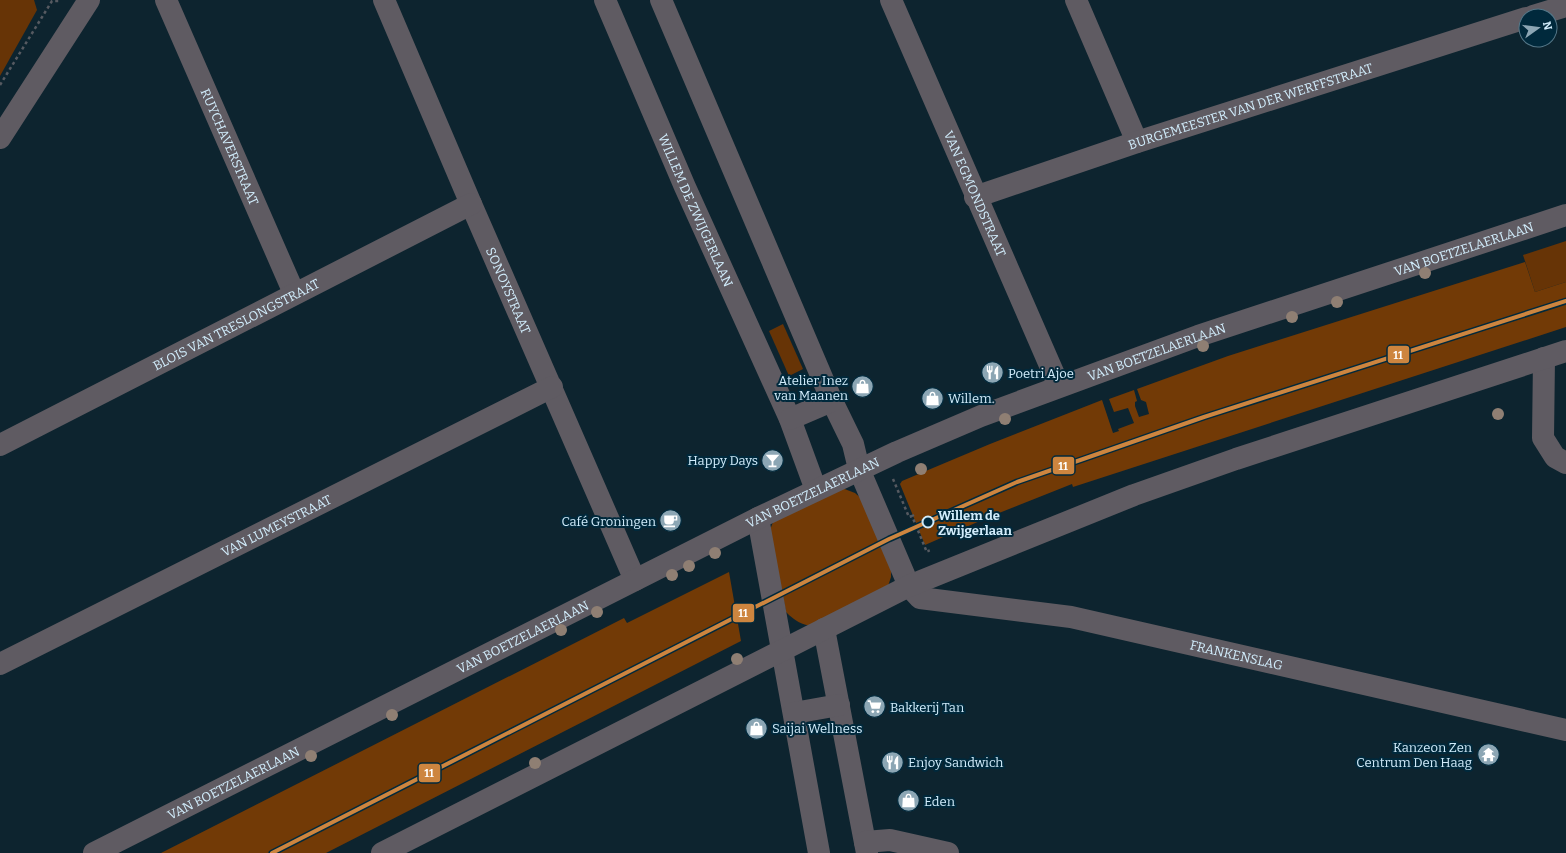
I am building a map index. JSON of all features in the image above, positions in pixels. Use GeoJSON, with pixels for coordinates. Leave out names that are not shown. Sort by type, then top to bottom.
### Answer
{"type":"FeatureCollection","features":[{"type":"Feature","properties":{"kind":"street"},"geometry":{"type":"LineString","coordinates":[[0,138],[89,0]]}},
{"type":"Feature","properties":{"kind":"street","name":"RUYCHAVERSTRAAT"},"geometry":{"type":"LineString","coordinates":[[166,0],[294,293]]}},
{"type":"Feature","properties":{"kind":"street","name":"SONOYSTRAAT"},"geometry":{"type":"LineString","coordinates":[[384,0],[635,580]]}},
{"type":"Feature","properties":{"kind":"street","name":"WILLEM DE ZWIJGERLAAN"},"geometry":{"type":"LineString","coordinates":[[605,0],[685,187],[790,419],[816,490]]}},
{"type":"Feature","properties":{"kind":"street"},"geometry":{"type":"LineString","coordinates":[[661,0],[832,401],[853,444],[859,469],[909,586]]}},
{"type":"Feature","properties":{"kind":"street","name":"VAN EGMONDSTRAAT"},"geometry":{"type":"LineString","coordinates":[[891,0],[975,197],[1059,386]]}},
{"type":"Feature","properties":{"kind":"street"},"geometry":{"type":"LineString","coordinates":[[1076,0],[1137,142]]}},
{"type":"Feature","properties":{"kind":"street","name":"BURGEMEESTER VAN DER WERFFSTRAAT"},"geometry":{"type":"LineString","coordinates":[[975,197],[1137,142],[1518,21]]}},
{"type":"Feature","properties":{"kind":"street","name":"BLOIS VAN TRESLONGSTRAAT"},"geometry":{"type":"LineString","coordinates":[[0,445],[294,293],[471,204]]}},
{"type":"Feature","properties":{"kind":"street","name":"VAN BOETZELAERLAAN"},"geometry":{"type":"LineString","coordinates":[[94,853],[758,518],[897,452],[981,416],[1198,336],[1566,215]]}},
{"type":"Feature","properties":{"kind":"street"},"geometry":{"type":"LineString","coordinates":[[382,853],[909,586],[1134,495],[1236,459],[1566,351]]}},
{"type":"Feature","properties":{"kind":"street"},"geometry":{"type":"LineString","coordinates":[[1544,358],[1543,438],[1555,457],[1566,463]]}},
{"type":"Feature","properties":{"kind":"street","name":"VAN LUMEYSTRAAT"},"geometry":{"type":"LineString","coordinates":[[0,664],[552,387]]}},
{"type":"Feature","properties":{"kind":"street"},"geometry":{"type":"LineString","coordinates":[[790,419],[832,401]]}},
{"type":"Feature","properties":{"kind":"street"},"geometry":{"type":"LineString","coordinates":[[758,518],[818,853]]}},
{"type":"Feature","properties":{"kind":"street","name":"FRANKENSLAG"},"geometry":{"type":"LineString","coordinates":[[909,586],[920,598],[1071,617],[1566,730]]}},
{"type":"Feature","properties":{"kind":"street"},"geometry":{"type":"LineString","coordinates":[[824,629],[866,848],[890,840],[948,853]]}},
{"type":"Feature","properties":{"kind":"street"},"geometry":{"type":"LineString","coordinates":[[794,713],[839,705]]}},
{"type":"Feature","properties":{"kind":"path"},"geometry":{"type":"LineString","coordinates":[[0,85],[52,1],[65,0]]}},
{"type":"Feature","properties":{"kind":"path"},"geometry":{"type":"LineString","coordinates":[[897,452],[904,467],[890,472],[909,517],[913,516],[926,550],[928,549]]}},
{"type":"Feature","properties":{"kind":"shaded area"},"geometry":{"type":"Polygon","coordinates":[[[0,0],[34,0],[37,10],[0,76],[0,0]]]}},
{"type":"Feature","properties":{"kind":"shaded area"},"geometry":{"type":"Polygon","coordinates":[[[1566,241],[1566,282],[1535,292],[1523,255],[1566,241]]]}},
{"type":"Feature","properties":{"kind":"shaded area"},"geometry":{"type":"Polygon","coordinates":[[[1525,262],[1535,292],[1566,282],[1566,327],[1073,487],[1072,484],[989,517],[925,545],[900,484],[902,481],[990,444],[1102,400],[1113,433],[1119,431],[1118,429],[1134,423],[1128,408],[1114,412],[1109,399],[1134,390],[1137,401],[1135,402],[1135,406],[1139,417],[1149,414],[1146,402],[1141,400],[1137,389],[1228,356],[1525,262]]]}},
{"type":"Feature","properties":{"kind":"shaded area"},"geometry":{"type":"Polygon","coordinates":[[[783,324],[803,369],[789,376],[769,331],[783,324]]]}},
{"type":"Feature","properties":{"kind":"shaded area"},"geometry":{"type":"Polygon","coordinates":[[[842,488],[855,493],[863,500],[891,567],[891,577],[888,586],[814,626],[805,625],[795,620],[786,612],[770,530],[773,522],[842,488]]]}},
{"type":"Feature","properties":{"kind":"shaded area"},"geometry":{"type":"Polygon","coordinates":[[[729,572],[741,641],[326,853],[161,853],[624,618],[627,623],[729,572]]]}},
{"type":"Feature","properties":{"kind":"transit line","name":"11"},"geometry":{"type":"LineString","coordinates":[[272,853],[889,539],[1017,482],[1204,417],[1566,301]]}},
{"type":"Feature","properties":{"kind":"place","name":"Poetri Ajoe"},"geometry":{"type":"Point","coordinates":[992,373]}},
{"type":"Feature","properties":{"kind":"place","name":"Atelier Inez van Maanen"},"geometry":{"type":"Point","coordinates":[863,387]}},
{"type":"Feature","properties":{"kind":"place","name":"Willem."},"geometry":{"type":"Point","coordinates":[933,398]}},
{"type":"Feature","properties":{"kind":"place","name":"Happy Days"},"geometry":{"type":"Point","coordinates":[773,460]}},
{"type":"Feature","properties":{"kind":"place","name":"Café Groningen"},"geometry":{"type":"Point","coordinates":[671,521]}},
{"type":"Feature","properties":{"kind":"place","name":"Willem de Zwijgerlaan"},"geometry":{"type":"Point","coordinates":[928,522]}},
{"type":"Feature","properties":{"kind":"place","name":"Bakkerij Tan"},"geometry":{"type":"Point","coordinates":[875,707]}},
{"type":"Feature","properties":{"kind":"place","name":"Saijai Wellness"},"geometry":{"type":"Point","coordinates":[756,728]}},
{"type":"Feature","properties":{"kind":"place","name":"Kanzeon Zen Centrum Den Haag"},"geometry":{"type":"Point","coordinates":[1488,754]}},
{"type":"Feature","properties":{"kind":"place","name":"Enjoy Sandwich"},"geometry":{"type":"Point","coordinates":[892,762]}},
{"type":"Feature","properties":{"kind":"place","name":"Eden"},"geometry":{"type":"Point","coordinates":[908,801]}}]}
